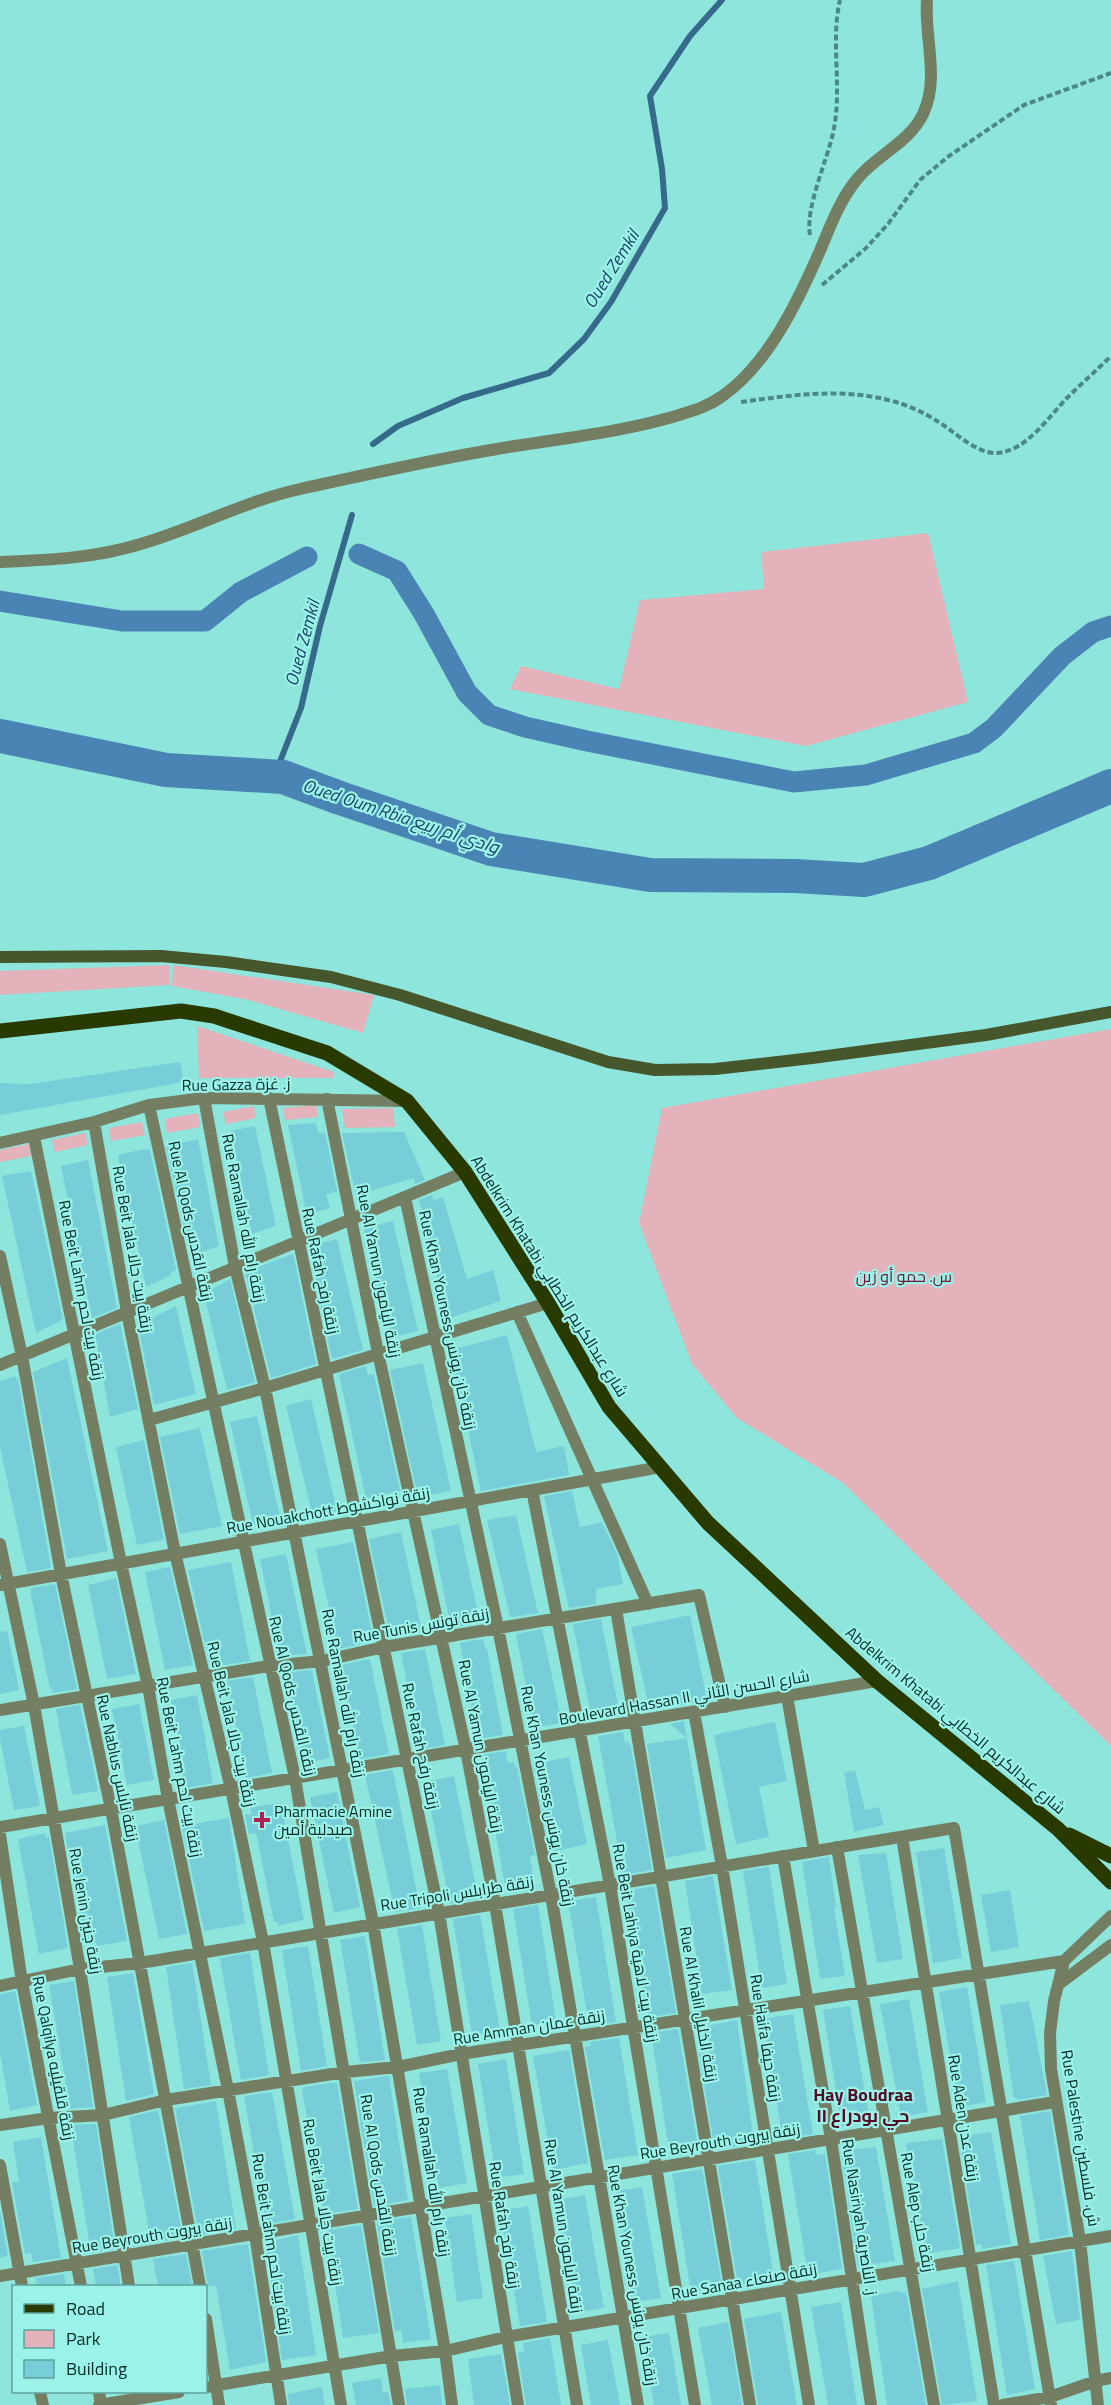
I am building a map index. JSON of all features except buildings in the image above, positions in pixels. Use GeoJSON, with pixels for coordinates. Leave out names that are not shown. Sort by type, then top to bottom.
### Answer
{"type":"FeatureCollection","features":[{"type":"Feature","properties":{"kind":"main road"},"geometry":{"type":"LineString","coordinates":[[0,957],[161,956],[226,962],[331,977],[400,995],[608,1062],[655,1070],[715,1069],[812,1058],[986,1035],[1111,1012]]}},
{"type":"Feature","properties":{"kind":"main road","name":"Abdelkrim Khatabi شارع عبدالكريم الخطابي"},"geometry":{"type":"LineString","coordinates":[[0,1031],[181,1011],[214,1016],[327,1053],[407,1101],[465,1172],[548,1303],[609,1407],[708,1522],[877,1681],[1058,1829],[1111,1882]]}},
{"type":"Feature","properties":{"kind":"main road","name":"Abdelkrim Khatabi شارع عبدالكريم الخطابي"},"geometry":{"type":"LineString","coordinates":[[1058,1829],[1111,1856]]}},
{"type":"Feature","properties":{"kind":"street"},"geometry":{"type":"LineString","coordinates":[[0,562],[86,557],[115,552],[295,490],[472,454],[650,424],[708,406],[751,370],[771,345],[838,211],[859,176],[915,128],[924,114],[930,93],[927,0]]}},
{"type":"Feature","properties":{"kind":"street","name":"Rue Gazza ز. غزة"},"geometry":{"type":"LineString","coordinates":[[0,1143],[94,1122],[149,1105],[204,1098],[407,1101]]}},
{"type":"Feature","properties":{"kind":"street","name":"Rue Ramallah زنقة رام الله"},"geometry":{"type":"LineString","coordinates":[[204,1098],[235,1268],[265,1388],[292,1533],[322,1661],[373,1923],[445,2351],[452,2405]]}},
{"type":"Feature","properties":{"kind":"street","name":"Rue Rafah زنقة رفح"},"geometry":{"type":"LineString","coordinates":[[268,1098],[439,1913],[518,2405]]}},
{"type":"Feature","properties":{"kind":"street","name":"Rue Al Yamun زنقة اليامون"},"geometry":{"type":"LineString","coordinates":[[327,1099],[378,1353],[466,1750],[519,2045],[577,2405]]}},
{"type":"Feature","properties":{"kind":"street","name":"Rue Al Qods زنقة القدس"},"geometry":{"type":"LineString","coordinates":[[149,1105],[295,1778],[399,2405]]}},
{"type":"Feature","properties":{"kind":"street","name":"Rue Beit Jala زنقة بيت جالا"},"geometry":{"type":"LineString","coordinates":[[94,1122],[127,1312],[175,1553],[231,1789],[263,1942],[341,2405]]}},
{"type":"Feature","properties":{"kind":"street","name":"Rue Beit Lahm زنقة بيت لحم"},"geometry":{"type":"LineString","coordinates":[[34,1137],[148,1686],[168,1800],[228,2090],[255,2234],[281,2405]]}},
{"type":"Feature","properties":{"kind":"street"},"geometry":{"type":"LineString","coordinates":[[0,1365],[465,1172]]}},
{"type":"Feature","properties":{"kind":"street","name":"Rue Khan Youness زنقة خان يونس"},"geometry":{"type":"LineString","coordinates":[[405,1197],[498,1628],[551,1895],[638,2405]]}},
{"type":"Feature","properties":{"kind":"street","name":"Rue Nablus زنقة نابلس"},"geometry":{"type":"LineString","coordinates":[[0,1256],[22,1356],[61,1574],[111,1809],[200,2285]]}},
{"type":"Feature","properties":{"kind":"street"},"geometry":{"type":"LineString","coordinates":[[149,1420],[265,1388],[324,1368],[548,1303]]}},
{"type":"Feature","properties":{"kind":"street"},"geometry":{"type":"LineString","coordinates":[[517,1312],[648,1604]]}},
{"type":"Feature","properties":{"kind":"street","name":"Rue Nouakchott زنقة نواكشوط"},"geometry":{"type":"LineString","coordinates":[[4,1584],[661,1467]]}},
{"type":"Feature","properties":{"kind":"street","name":"Rue Beit Lahiya زنقة بيت لاهية"},"geometry":{"type":"LineString","coordinates":[[531,1490],[559,1618],[610,1885],[695,2405]]}},
{"type":"Feature","properties":{"kind":"street","name":"Rue Jenin زنقة جنين"},"geometry":{"type":"LineString","coordinates":[[0,1544],[4,1584],[34,1705],[80,1969],[129,2285]]}},
{"type":"Feature","properties":{"kind":"street","name":"Rue Tunis زنقة تونس"},"geometry":{"type":"LineString","coordinates":[[0,1710],[269,1666],[322,1661],[384,1647],[699,1595],[725,1707]]}},
{"type":"Feature","properties":{"kind":"street","name":"Rue Al Khalil زنقة الخليل"},"geometry":{"type":"LineString","coordinates":[[616,1609],[750,2405]]}},
{"type":"Feature","properties":{"kind":"street","name":"Boulevard Hassan II شارع الحسن الثاني"},"geometry":{"type":"LineString","coordinates":[[0,1827],[877,1681]]}},
{"type":"Feature","properties":{"kind":"street"},"geometry":{"type":"LineString","coordinates":[[787,1696],[814,1851]]}},
{"type":"Feature","properties":{"kind":"street","name":"Rue Haifa زنقة حيفا"},"geometry":{"type":"LineString","coordinates":[[694,1712],[722,1866],[810,2405]]}},
{"type":"Feature","properties":{"kind":"street","name":"Rue Tripoli زنقة طرابلس"},"geometry":{"type":"LineString","coordinates":[[0,1986],[80,1969],[140,1963],[954,1828],[979,1974]]}},
{"type":"Feature","properties":{"kind":"street","name":"Rue Qalqilya زنقة قلقيليه"},"geometry":{"type":"LineString","coordinates":[[0,1835],[22,1982],[81,2285]]}},
{"type":"Feature","properties":{"kind":"street","name":"Rue Aden زنقة عدن"},"geometry":{"type":"LineString","coordinates":[[902,1837],[994,2405]]}},
{"type":"Feature","properties":{"kind":"street","name":"Rue Alep زنقة حلب"},"geometry":{"type":"LineString","coordinates":[[837,1847],[934,2405]]}},
{"type":"Feature","properties":{"kind":"street","name":"Rue Nasiriyah ز. الناصرية"},"geometry":{"type":"LineString","coordinates":[[783,1856],[831,2139],[871,2405]]}},
{"type":"Feature","properties":{"kind":"street"},"geometry":{"type":"LineString","coordinates":[[1064,1961],[1111,1916]]}},
{"type":"Feature","properties":{"kind":"street"},"geometry":{"type":"LineString","coordinates":[[1059,1984],[1111,1945]]}},
{"type":"Feature","properties":{"kind":"street","name":"Rue Amman زنقة عمان"},"geometry":{"type":"LineString","coordinates":[[0,2125],[49,2118],[103,2115],[166,2100],[228,2090],[345,2072],[398,2067],[461,2054],[1064,1961]]}},
{"type":"Feature","properties":{"kind":"street","name":"Rue Palestine ش. فلسطين"},"geometry":{"type":"LineString","coordinates":[[1064,1961],[1054,2001],[1050,2033],[1051,2069],[1080,2241],[1098,2405]]}},
{"type":"Feature","properties":{"kind":"street"},"geometry":{"type":"LineString","coordinates":[[979,1974],[1051,2401]]}},
{"type":"Feature","properties":{"kind":"street","name":"Rue Beyrouth زنقة بيروت"},"geometry":{"type":"LineString","coordinates":[[0,2276],[1055,2103]]}},
{"type":"Feature","properties":{"kind":"street"},"geometry":{"type":"LineString","coordinates":[[0,2165],[22,2285]]}},
{"type":"Feature","properties":{"kind":"street","name":"Rue Sanaa زنقة صنعاء"},"geometry":{"type":"LineString","coordinates":[[211,2386],[392,2356],[445,2351],[506,2337],[1111,2236]]}},
{"type":"Feature","properties":{"kind":"street"},"geometry":{"type":"LineString","coordinates":[[207,2332],[211,2386],[219,2405]]}},
{"type":"Feature","properties":{"kind":"street"},"geometry":{"type":"LineString","coordinates":[[1003,2405],[1051,2401],[1096,2380],[1111,2378]]}},
{"type":"Feature","properties":{"kind":"street"},"geometry":{"type":"LineString","coordinates":[[100,2405],[170,2393]]}},
{"type":"Feature","properties":{"kind":"path"},"geometry":{"type":"LineString","coordinates":[[817,256],[809,233],[810,215],[834,132],[839,91],[837,46],[840,0]]}},
{"type":"Feature","properties":{"kind":"path"},"geometry":{"type":"LineString","coordinates":[[815,291],[865,249],[888,224],[920,180],[949,156],[1024,105],[1111,74]]}},
{"type":"Feature","properties":{"kind":"path"},"geometry":{"type":"LineString","coordinates":[[708,406],[814,393],[868,396],[897,402],[935,419],[982,450],[998,453],[1018,445],[1037,431],[1066,399],[1111,356]]}},
{"type":"Feature","properties":{"kind":"green space"},"geometry":{"type":"Polygon","coordinates":[[[928,533],[968,702],[806,746],[510,689],[521,666],[619,689],[640,600],[764,589],[761,552],[928,533]]]}},
{"type":"Feature","properties":{"kind":"green space"},"geometry":{"type":"Polygon","coordinates":[[[170,965],[169,985],[0,995],[0,971],[170,965]]]}},
{"type":"Feature","properties":{"kind":"green space"},"geometry":{"type":"Polygon","coordinates":[[[173,965],[374,995],[363,1033],[249,1000],[172,986],[173,965]]]}},
{"type":"Feature","properties":{"kind":"green space"},"geometry":{"type":"Polygon","coordinates":[[[197,1026],[334,1072],[333,1078],[199,1078],[197,1026]]]}},
{"type":"Feature","properties":{"kind":"green space","name":"س. حمو أو زين"},"geometry":{"type":"Polygon","coordinates":[[[1111,1029],[1111,1746],[843,1483],[737,1418],[692,1364],[639,1223],[662,1108],[1111,1029]]]}},
{"type":"Feature","properties":{"kind":"green space"},"geometry":{"type":"Polygon","coordinates":[[[316,1105],[318,1117],[285,1120],[283,1108],[316,1105]]]}},
{"type":"Feature","properties":{"kind":"green space"},"geometry":{"type":"Polygon","coordinates":[[[254,1106],[256,1118],[226,1124],[223,1112],[254,1106]]]}},
{"type":"Feature","properties":{"kind":"green space"},"geometry":{"type":"Polygon","coordinates":[[[393,1108],[395,1127],[345,1128],[342,1109],[393,1108]]]}},
{"type":"Feature","properties":{"kind":"green space"},"geometry":{"type":"Polygon","coordinates":[[[198,1113],[200,1127],[167,1133],[165,1119],[198,1113]]]}},
{"type":"Feature","properties":{"kind":"green space"},"geometry":{"type":"Polygon","coordinates":[[[142,1122],[145,1135],[111,1141],[109,1128],[142,1122]]]}},
{"type":"Feature","properties":{"kind":"green space"},"geometry":{"type":"Polygon","coordinates":[[[85,1133],[88,1145],[55,1152],[52,1140],[85,1133]]]}},
{"type":"Feature","properties":{"kind":"green space"},"geometry":{"type":"Polygon","coordinates":[[[29,1144],[31,1156],[0,1162],[0,1150],[29,1144]]]}},
{"type":"Feature","properties":{"kind":"waterway","name":"Oued Zemkil"},"geometry":{"type":"LineString","coordinates":[[373,444],[398,426],[463,398],[549,373],[584,339],[611,302],[665,208],[662,169],[650,96],[690,36],[722,0]]}},
{"type":"Feature","properties":{"kind":"waterway","name":"Oued Zemkil"},"geometry":{"type":"LineString","coordinates":[[283,777],[279,764],[301,708],[320,626],[352,515]]}},
{"type":"Feature","properties":{"kind":"waterway"},"geometry":{"type":"LineString","coordinates":[[359,554],[397,571],[424,614],[467,693],[489,715],[525,727],[587,741],[794,782],[866,775],[974,743],[994,728],[1062,656],[1093,632],[1111,626]]}},
{"type":"Feature","properties":{"kind":"waterway"},"geometry":{"type":"LineString","coordinates":[[0,601],[122,621],[205,621],[241,592],[307,557]]}},
{"type":"Feature","properties":{"kind":"waterway","name":"Oued Oum Rbia وادي أم ربيع"},"geometry":{"type":"LineString","coordinates":[[0,736],[166,770],[283,777],[491,849],[650,875],[795,876],[864,880],[929,863],[1111,786]]}},
{"type":"Feature","properties":{"kind":"place","name":"Pharmacie Amine صيدلية أمين"},"geometry":{"type":"Point","coordinates":[262,1820]}},
{"type":"Feature","properties":{"kind":"district","name":"Hay Boudraa II حي بودراع"},"geometry":{"type":"Point","coordinates":[863,2104]}}]}
